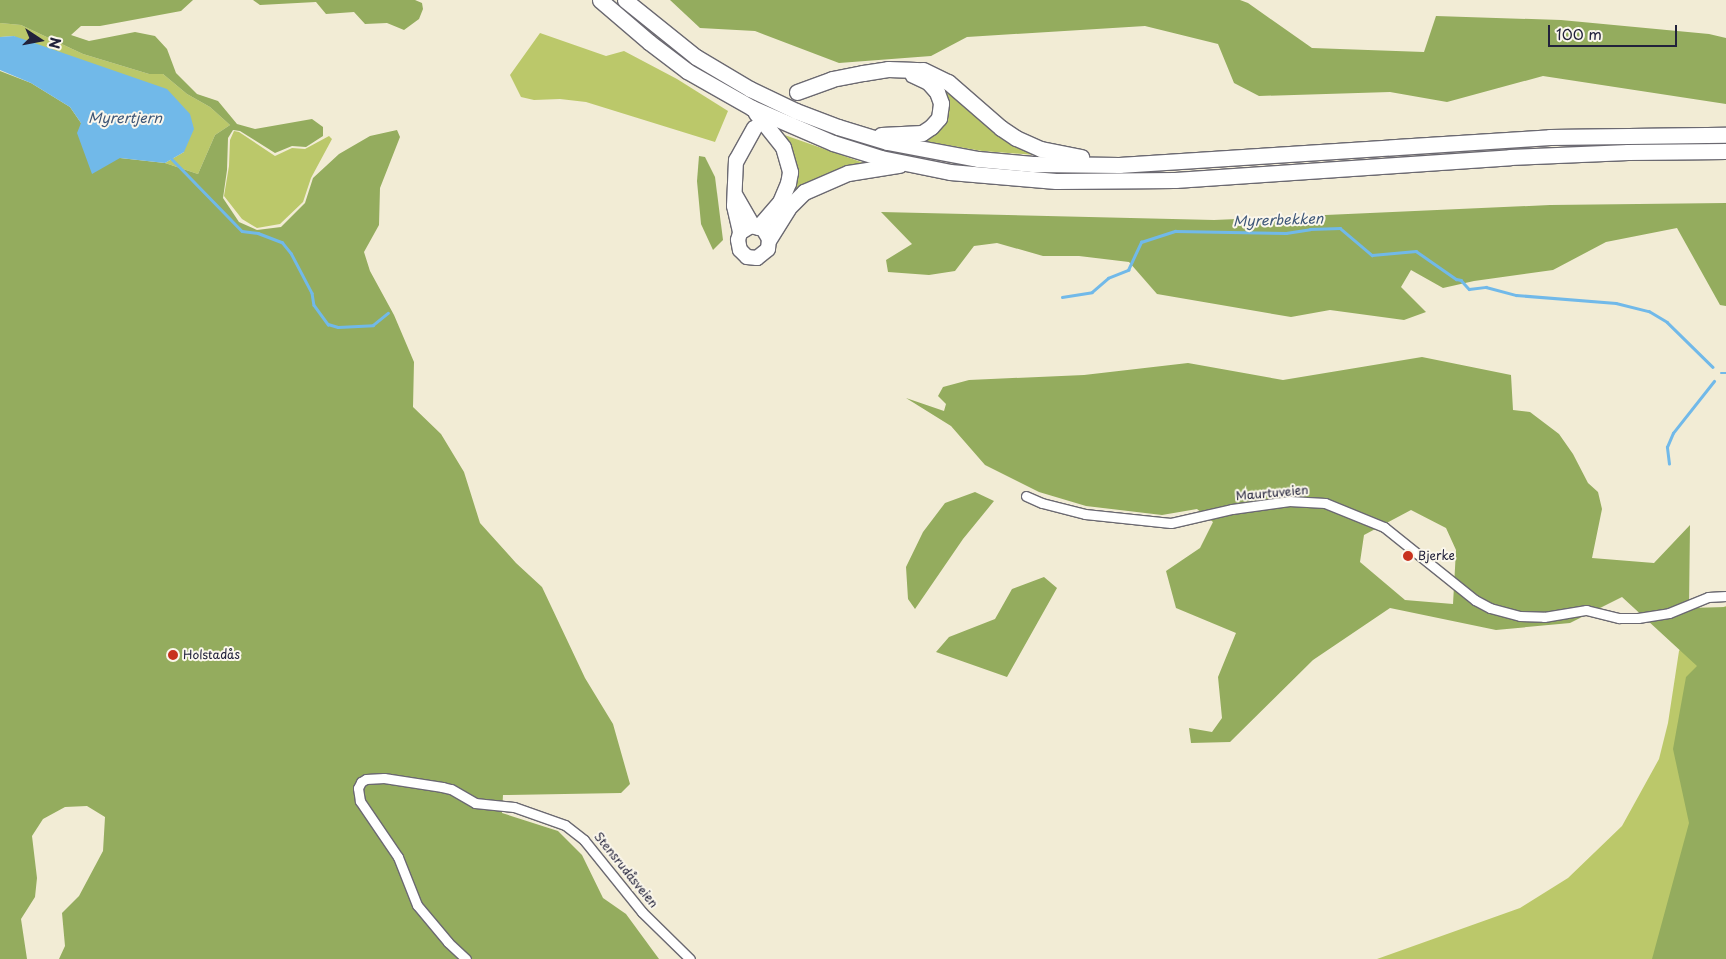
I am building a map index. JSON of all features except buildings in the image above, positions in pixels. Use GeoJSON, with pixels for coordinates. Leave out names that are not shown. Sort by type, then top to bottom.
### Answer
{"type":"FeatureCollection","features":[{"type":"Feature","properties":{"kind":"highway"},"geometry":{"type":"LineString","coordinates":[[600,0],[649,42],[686,70],[752,108],[833,143],[906,163],[950,172],[1031,180],[1175,180],[1510,157],[1726,151]]}},
{"type":"Feature","properties":{"kind":"highway"},"geometry":{"type":"LineString","coordinates":[[625,0],[676,42],[722,74],[796,111],[862,135],[910,148],[978,160],[1033,164],[1119,165],[1550,137],[1726,135]]}},
{"type":"Feature","properties":{"kind":"highway"},"geometry":{"type":"LineString","coordinates":[[862,135],[917,134],[929,129],[937,122],[941,103],[935,88],[925,80],[900,69]]}},
{"type":"Feature","properties":{"kind":"highway"},"geometry":{"type":"LineString","coordinates":[[797,92],[841,77],[880,70],[923,70],[941,77],[956,87],[1001,128],[1028,144],[1054,152],[1119,165]]}},
{"type":"Feature","properties":{"kind":"highway"},"geometry":{"type":"LineString","coordinates":[[740,233],[747,228],[756,226],[780,202],[788,183],[790,172],[783,147],[752,108]]}},
{"type":"Feature","properties":{"kind":"highway"},"geometry":{"type":"LineString","coordinates":[[754,128],[736,160],[736,196],[734,206],[740,233],[738,240],[740,250],[752,258],[765,253],[770,239],[788,208],[804,192],[848,172],[906,163]]}},
{"type":"Feature","properties":{"kind":"highway"},"geometry":{"type":"LineString","coordinates":[[736,196],[756,226],[766,232],[770,239]]}},
{"type":"Feature","properties":{"kind":"street","name":"Maurtuveien"},"geometry":{"type":"LineString","coordinates":[[1026,496],[1068,511],[1154,522],[1185,521],[1222,511],[1289,501],[1326,504],[1384,527],[1475,600],[1490,608],[1520,616],[1544,617],[1586,610],[1619,618],[1638,618],[1669,614],[1708,598],[1726,596]]}},
{"type":"Feature","properties":{"kind":"street","name":"Stensrudåsveien"},"geometry":{"type":"LineString","coordinates":[[466,959],[448,942],[418,905],[398,858],[360,801],[358,788],[361,782],[366,779],[384,778],[442,787],[474,803],[514,807],[565,825],[584,840],[642,912],[690,959]]}},
{"type":"Feature","properties":{"kind":"green space"},"geometry":{"type":"Polygon","coordinates":[[[0,0],[193,0],[181,11],[100,26],[81,26],[71,35],[89,41],[135,32],[155,36],[167,49],[176,73],[197,94],[218,101],[237,124],[255,129],[312,119],[323,127],[323,136],[306,147],[292,146],[275,153],[240,131],[233,130],[228,138],[227,170],[223,198],[239,222],[257,230],[281,227],[305,203],[313,178],[339,154],[370,136],[397,130],[400,137],[380,188],[379,225],[364,252],[370,271],[394,315],[414,362],[413,407],[441,434],[464,472],[480,523],[516,563],[542,587],[585,678],[613,724],[630,784],[621,793],[503,795],[502,813],[558,831],[582,855],[603,898],[626,914],[659,959],[59,959],[65,946],[62,913],[79,896],[103,851],[105,817],[87,806],[65,807],[43,819],[32,836],[37,878],[35,897],[21,919],[27,959],[0,959],[0,71],[31,83],[70,107],[81,123],[120,158],[165,163],[198,174],[215,135],[230,125],[210,107],[187,94],[163,74],[149,74],[83,54],[21,25],[0,23],[0,0]]]}},
{"type":"Feature","properties":{"kind":"green space"},"geometry":{"type":"Polygon","coordinates":[[[253,0],[415,0],[422,3],[423,9],[419,19],[404,30],[387,23],[365,24],[354,12],[326,14],[316,2],[260,5],[253,0]]]}},
{"type":"Feature","properties":{"kind":"green space"},"geometry":{"type":"Polygon","coordinates":[[[670,0],[1240,0],[1248,3],[1312,48],[1424,52],[1436,16],[1561,20],[1709,34],[1726,38],[1726,104],[1543,76],[1447,102],[1390,92],[1259,96],[1234,83],[1218,44],[1145,26],[967,37],[931,56],[839,63],[755,31],[700,28],[670,0]]]}},
{"type":"Feature","properties":{"kind":"green space"},"geometry":{"type":"Polygon","coordinates":[[[0,23],[21,25],[83,54],[149,74],[163,74],[187,94],[210,107],[230,125],[215,135],[198,174],[165,163],[184,152],[14,36],[0,37],[0,23]]]}},
{"type":"Feature","properties":{"kind":"green space"},"geometry":{"type":"Polygon","coordinates":[[[540,33],[606,56],[624,51],[677,79],[728,111],[715,142],[586,102],[560,99],[534,100],[521,97],[510,75],[540,33]]]}},
{"type":"Feature","properties":{"kind":"green space"},"geometry":{"type":"Polygon","coordinates":[[[936,83],[1049,156],[982,151],[912,139],[930,133],[936,83]]]}},
{"type":"Feature","properties":{"kind":"green space"},"geometry":{"type":"Polygon","coordinates":[[[234,131],[239,132],[275,156],[292,148],[305,149],[329,136],[332,139],[311,178],[303,202],[280,224],[257,228],[242,219],[224,196],[229,166],[230,140],[234,131]]]}},
{"type":"Feature","properties":{"kind":"green space"},"geometry":{"type":"Polygon","coordinates":[[[776,132],[865,164],[794,189],[795,177],[776,132]]]}},
{"type":"Feature","properties":{"kind":"green space"},"geometry":{"type":"Polygon","coordinates":[[[699,156],[705,157],[715,177],[723,240],[713,250],[701,224],[697,181],[699,156]]]}},
{"type":"Feature","properties":{"kind":"green space"},"geometry":{"type":"Polygon","coordinates":[[[1726,203],[1726,306],[1720,305],[1677,228],[1606,242],[1553,270],[1474,281],[1443,288],[1411,270],[1401,287],[1426,312],[1404,320],[1330,310],[1291,317],[1157,294],[1129,262],[1079,256],[1043,256],[997,243],[974,246],[955,271],[929,275],[888,272],[886,260],[912,244],[881,212],[1214,220],[1550,205],[1726,203]]]}},
{"type":"Feature","properties":{"kind":"green space"},"geometry":{"type":"Polygon","coordinates":[[[1422,357],[1511,375],[1513,410],[1530,412],[1559,434],[1573,454],[1588,483],[1598,492],[1602,509],[1592,558],[1654,563],[1690,525],[1689,608],[1726,607],[1726,959],[1652,959],[1689,823],[1673,749],[1686,677],[1697,666],[1622,597],[1570,623],[1496,630],[1390,608],[1313,660],[1230,742],[1191,743],[1189,728],[1212,732],[1222,718],[1218,677],[1236,633],[1176,608],[1166,571],[1200,548],[1213,522],[1197,509],[1162,515],[1086,506],[1039,492],[985,465],[951,426],[906,398],[944,411],[946,404],[938,396],[943,387],[969,380],[1084,375],[1188,363],[1283,380],[1422,357]],[[1411,510],[1364,535],[1360,562],[1405,600],[1453,604],[1456,550],[1446,528],[1411,510]]]}},
{"type":"Feature","properties":{"kind":"green space"},"geometry":{"type":"Polygon","coordinates":[[[975,492],[994,501],[963,539],[915,609],[908,599],[906,567],[923,532],[945,503],[975,492]]]}},
{"type":"Feature","properties":{"kind":"green space"},"geometry":{"type":"Polygon","coordinates":[[[1044,577],[1057,588],[1007,677],[936,652],[949,637],[995,619],[1012,589],[1044,577]]]}},
{"type":"Feature","properties":{"kind":"green space"},"geometry":{"type":"Polygon","coordinates":[[[1726,606],[1726,929],[1679,959],[1377,959],[1520,908],[1568,878],[1622,826],[1659,759],[1668,723],[1679,651],[1701,621],[1711,612],[1726,606]]]}},
{"type":"Feature","properties":{"kind":"water","name":"Myrertjern"},"geometry":{"type":"Polygon","coordinates":[[[14,36],[167,89],[190,114],[194,129],[184,152],[165,163],[120,158],[92,174],[77,133],[81,123],[70,107],[31,83],[0,70],[0,37],[14,36]]]}},
{"type":"Feature","properties":{"kind":"waterway","name":"Myrerbekken"},"geometry":{"type":"LineString","coordinates":[[172,159],[242,231],[258,233],[282,242],[291,253],[312,293],[314,305],[328,324],[338,327],[373,325],[388,313]]}},
{"type":"Feature","properties":{"kind":"waterway","name":"Myrerbekken"},"geometry":{"type":"LineString","coordinates":[[1062,297],[1092,292],[1108,278],[1128,270],[1141,242],[1175,231],[1286,233],[1310,229],[1340,228],[1372,255],[1416,251],[1456,279],[1461,280],[1469,289],[1486,287],[1516,295],[1616,303],[1649,311],[1667,322],[1713,367]]}},
{"type":"Feature","properties":{"kind":"waterway","name":"Myrerbekken"},"geometry":{"type":"LineString","coordinates":[[1721,373],[1726,373]]}},
{"type":"Feature","properties":{"kind":"waterway"},"geometry":{"type":"LineString","coordinates":[[1669,464],[1667,447],[1673,433],[1714,381]]}},
{"type":"Feature","properties":{"kind":"place","name":"Bjerke"},"geometry":{"type":"Point","coordinates":[1408,556]}},
{"type":"Feature","properties":{"kind":"place","name":"Holstadås"},"geometry":{"type":"Point","coordinates":[173,655]}}]}
